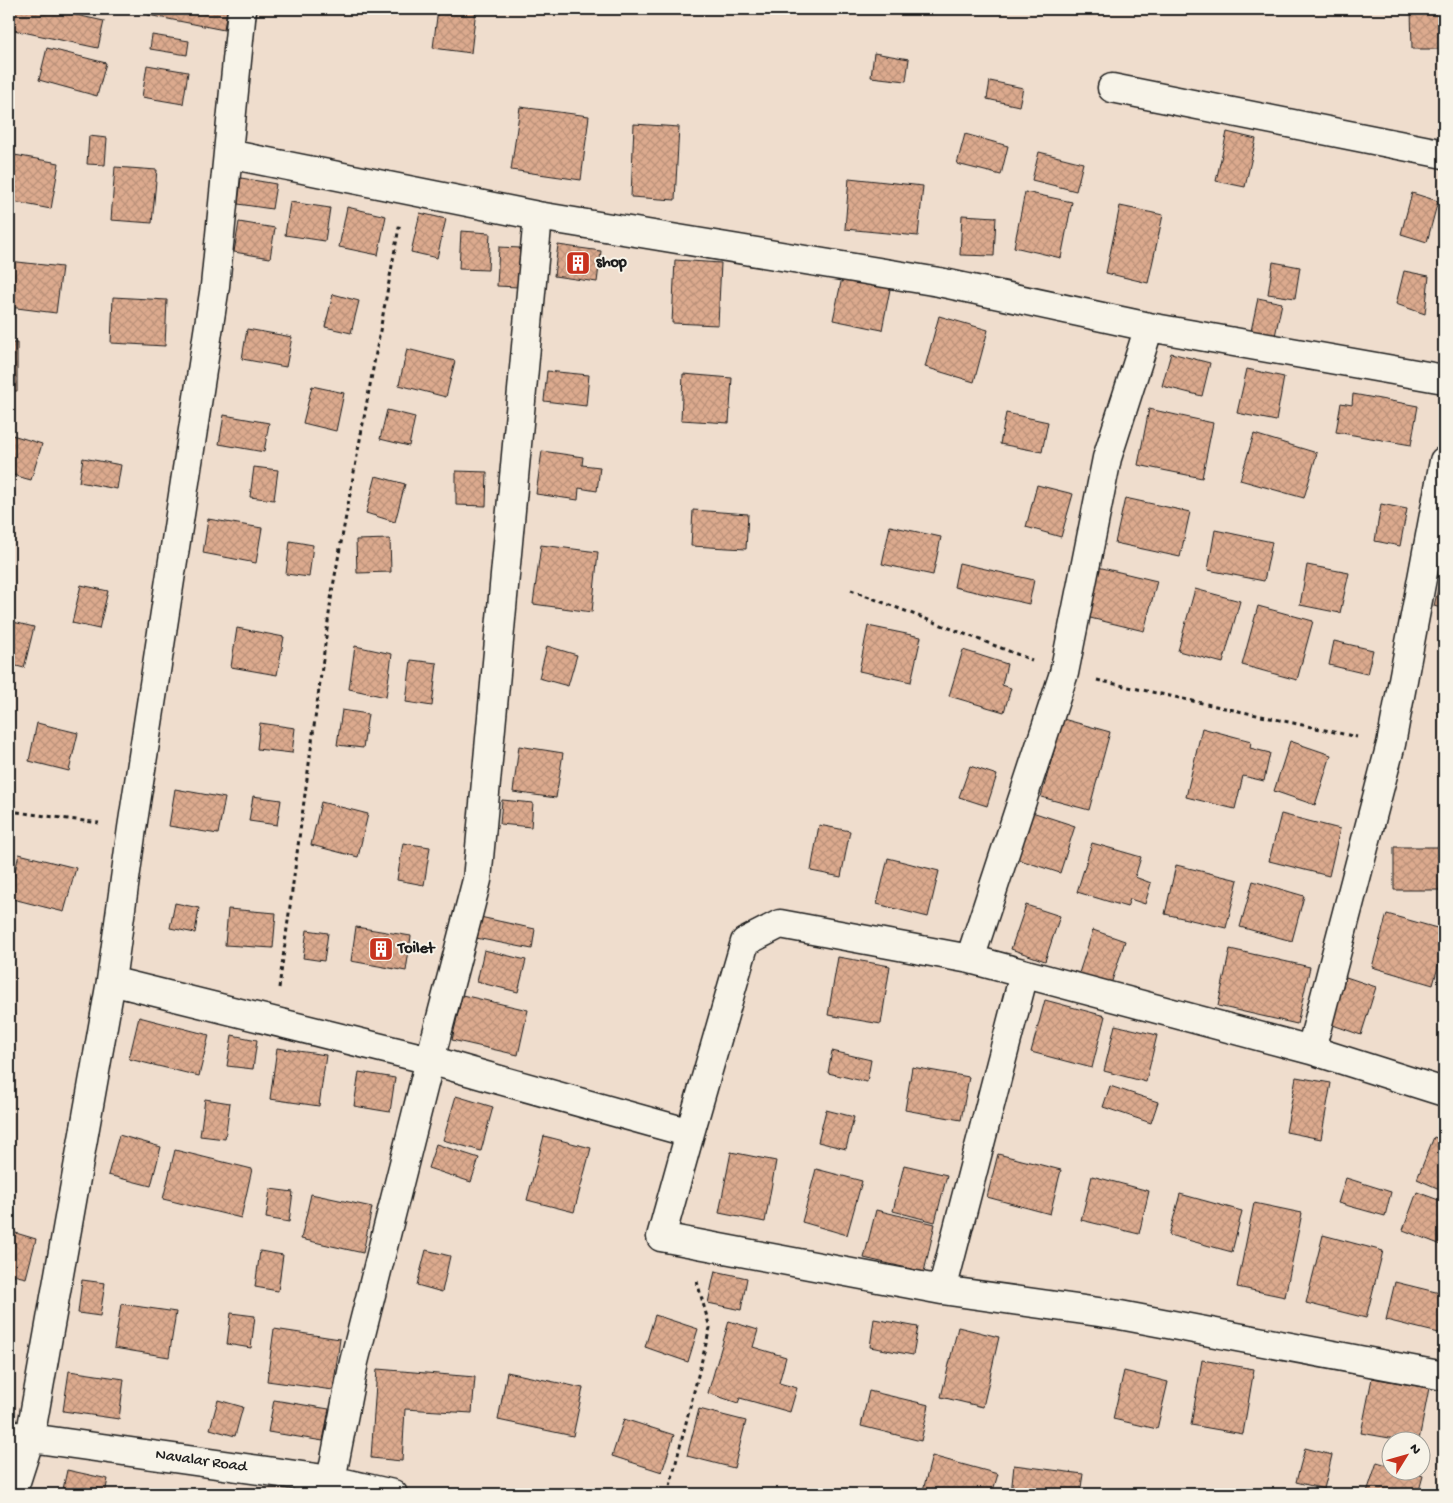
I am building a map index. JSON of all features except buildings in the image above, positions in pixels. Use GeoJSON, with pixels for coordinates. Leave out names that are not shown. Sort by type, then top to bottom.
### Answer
{"type":"FeatureCollection","features":[{"type":"Feature","properties":{"kind":"street"},"geometry":{"type":"LineString","coordinates":[[12,1494],[19,1436],[111,981],[132,828],[215,286],[242,9]]}},
{"type":"Feature","properties":{"kind":"street"},"geometry":{"type":"LineString","coordinates":[[1112,88],[1444,154]]}},
{"type":"Feature","properties":{"kind":"street"},"geometry":{"type":"LineString","coordinates":[[228,154],[538,216],[939,282],[1149,327],[1444,379]]}},
{"type":"Feature","properties":{"kind":"street"},"geometry":{"type":"LineString","coordinates":[[331,1480],[354,1362],[477,880],[538,216]]}},
{"type":"Feature","properties":{"kind":"street"},"geometry":{"type":"LineString","coordinates":[[970,959],[1064,673],[1107,458],[1149,327]]}},
{"type":"Feature","properties":{"kind":"street"},"geometry":{"type":"LineString","coordinates":[[1311,1050],[1391,744],[1444,461]]}},
{"type":"Feature","properties":{"kind":"street"},"geometry":{"type":"LineString","coordinates":[[1444,1092],[1311,1050],[970,959],[780,924],[745,942],[661,1237],[942,1290],[1120,1315],[1444,1376]]}},
{"type":"Feature","properties":{"kind":"street"},"geometry":{"type":"LineString","coordinates":[[942,1290],[1024,974]]}},
{"type":"Feature","properties":{"kind":"street"},"geometry":{"type":"LineString","coordinates":[[111,981],[430,1060],[690,1133]]}},
{"type":"Feature","properties":{"kind":"street","name":"Navalar Road"},"geometry":{"type":"LineString","coordinates":[[19,1436],[331,1480],[393,1494]]}},
{"type":"Feature","properties":{"kind":"path"},"geometry":{"type":"LineString","coordinates":[[275,1021],[332,592],[406,189]]}},
{"type":"Feature","properties":{"kind":"path"},"geometry":{"type":"LineString","coordinates":[[850,590],[1064,673],[1391,744]]}},
{"type":"Feature","properties":{"kind":"path"},"geometry":{"type":"LineString","coordinates":[[9,811],[132,828]]}},
{"type":"Feature","properties":{"kind":"path"},"geometry":{"type":"LineString","coordinates":[[668,1494],[710,1328],[686,1242]]}},
{"type":"Feature","properties":{"kind":"place","name":"shop"},"geometry":{"type":"Point","coordinates":[578,263]}},
{"type":"Feature","properties":{"kind":"place","name":"Toilet"},"geometry":{"type":"Point","coordinates":[381,949]}}]}
